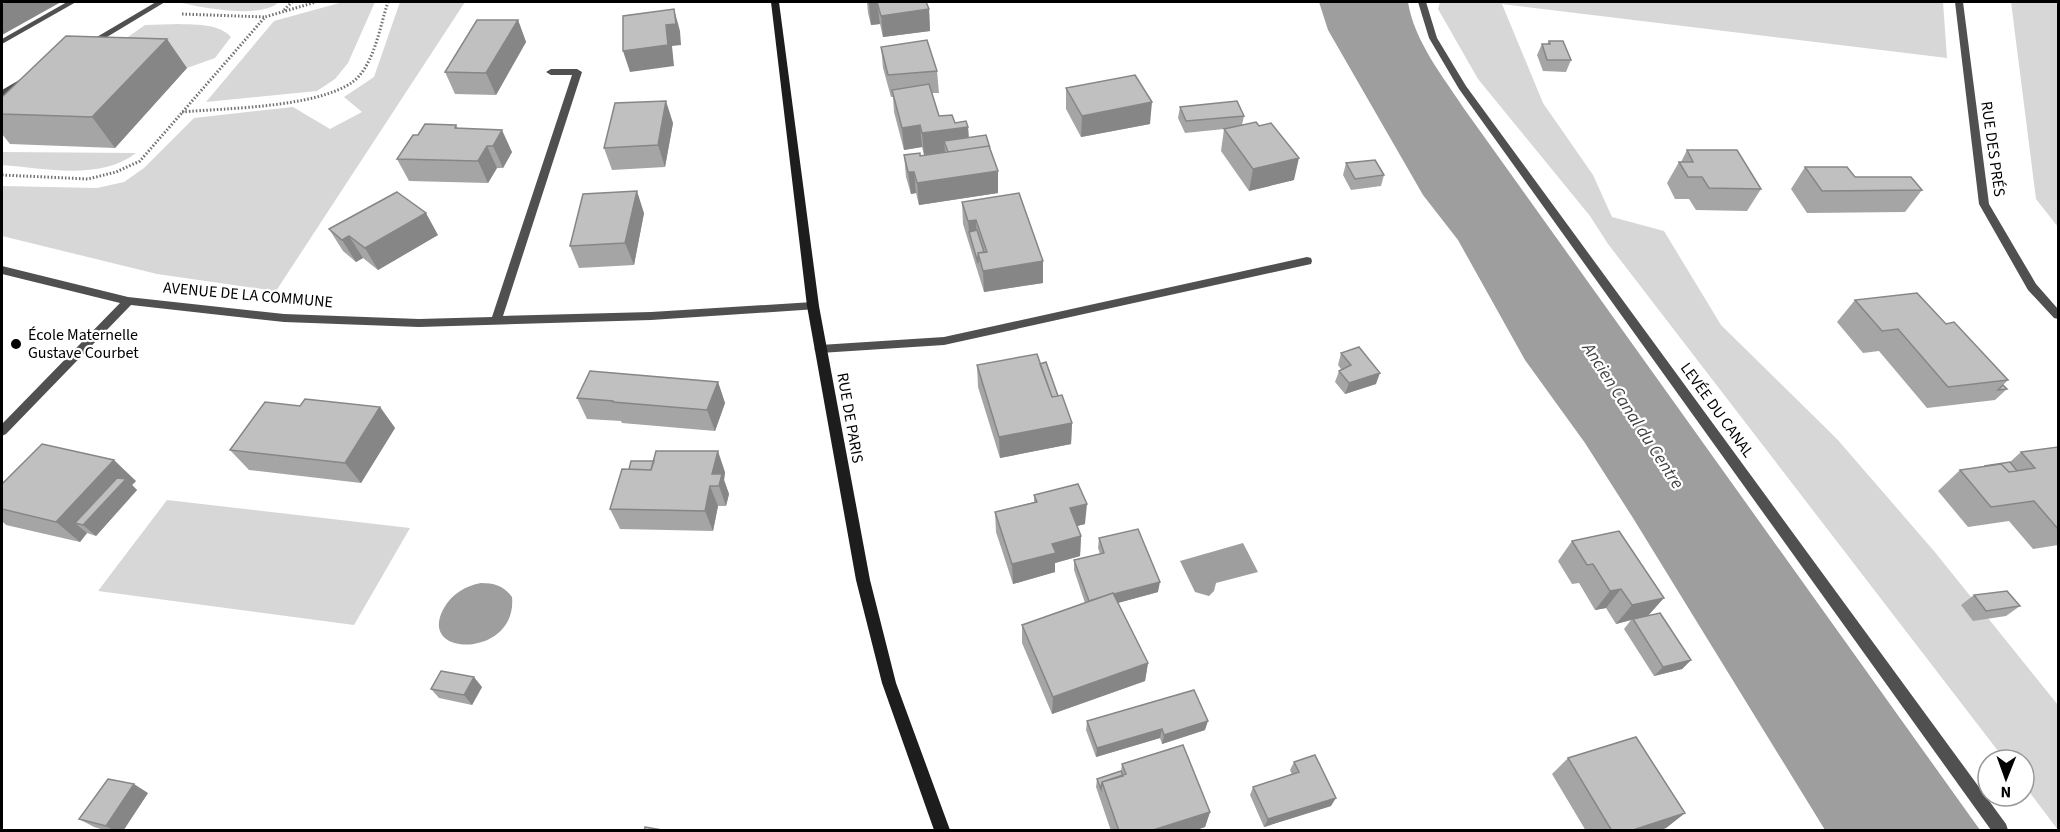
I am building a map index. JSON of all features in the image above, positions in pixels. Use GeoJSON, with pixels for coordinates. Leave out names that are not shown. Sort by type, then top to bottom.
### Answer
{"type":"FeatureCollection","features":[{"type":"Feature","properties":{"kind":"main road","name":"RUE DE PARIS"},"geometry":{"type":"LineString","coordinates":[[775,2],[813,306],[863,580],[889,683],[942,831]]}},
{"type":"Feature","properties":{"kind":"street"},"geometry":{"type":"LineString","coordinates":[[2,42],[72,2]]}},
{"type":"Feature","properties":{"kind":"street"},"geometry":{"type":"LineString","coordinates":[[82,48],[161,2]]}},
{"type":"Feature","properties":{"kind":"street","name":"LEVÉE DU CANAL"},"geometry":{"type":"LineString","coordinates":[[1422,2],[1433,38],[1462,87],[2001,831]]}},
{"type":"Feature","properties":{"kind":"street","name":"RUE DES PRÉS"},"geometry":{"type":"LineString","coordinates":[[1959,2],[1984,204],[2032,287],[2058,315]]}},
{"type":"Feature","properties":{"kind":"street"},"geometry":{"type":"LineString","coordinates":[[496,321],[577,72],[551,72]]}},
{"type":"Feature","properties":{"kind":"street"},"geometry":{"type":"LineString","coordinates":[[2,94],[32,76]]}},
{"type":"Feature","properties":{"kind":"street"},"geometry":{"type":"LineString","coordinates":[[820,349],[944,341],[1307,261]]}},
{"type":"Feature","properties":{"kind":"street","name":"AVENUE DE LA COMMUNE"},"geometry":{"type":"LineString","coordinates":[[2,270],[128,301],[284,318],[419,323],[651,316],[813,306]]}},
{"type":"Feature","properties":{"kind":"street"},"geometry":{"type":"LineString","coordinates":[[2,431],[128,301]]}},
{"type":"Feature","properties":{"kind":"path"},"geometry":{"type":"LineString","coordinates":[[284,10],[292,2]]}},
{"type":"Feature","properties":{"kind":"path"},"geometry":{"type":"LineString","coordinates":[[143,13],[265,17],[316,2]]}},
{"type":"Feature","properties":{"kind":"path"},"geometry":{"type":"LineString","coordinates":[[181,112],[326,95],[353,82],[367,63],[388,2]]}},
{"type":"Feature","properties":{"kind":"path"},"geometry":{"type":"LineString","coordinates":[[2,174],[88,179],[116,172],[140,161],[265,17]]}},
{"type":"Feature","properties":{"kind":"shaded area"},"geometry":{"type":"Polygon","coordinates":[[[279,2],[259,10],[232,11],[182,3],[279,2]]]}},
{"type":"Feature","properties":{"kind":"shaded area"},"geometry":{"type":"Polygon","coordinates":[[[343,2],[375,2],[348,63],[335,79],[317,91],[206,102],[274,21],[343,2]]]}},
{"type":"Feature","properties":{"kind":"shaded area"},"geometry":{"type":"Polygon","coordinates":[[[400,2],[465,2],[276,291],[157,274],[2,236],[2,186],[97,188],[124,182],[144,168],[194,118],[293,107],[330,129],[362,112],[344,97],[374,77],[400,2]]]}},
{"type":"Feature","properties":{"kind":"shaded area"},"geometry":{"type":"Polygon","coordinates":[[[1440,2],[1943,2],[1947,58],[1502,4],[1543,103],[1593,175],[1612,217],[1664,231],[1721,325],[1837,439],[1934,551],[2058,705],[2058,830],[2036,801],[2036,748],[1996,748],[1608,244],[1590,216],[1478,79],[1438,9],[1440,2]]]}},
{"type":"Feature","properties":{"kind":"shaded area"},"geometry":{"type":"Polygon","coordinates":[[[2011,2],[2058,2],[2058,227],[2036,199],[2011,2]]]}},
{"type":"Feature","properties":{"kind":"shaded area"},"geometry":{"type":"Polygon","coordinates":[[[179,24],[213,27],[226,32],[231,37],[215,58],[187,68],[88,65],[145,25],[179,24]]]}},
{"type":"Feature","properties":{"kind":"shaded area"},"geometry":{"type":"Polygon","coordinates":[[[2,152],[136,153],[122,162],[106,167],[71,171],[2,165],[2,152]]]}},
{"type":"Feature","properties":{"kind":"shaded area"},"geometry":{"type":"Polygon","coordinates":[[[167,500],[410,528],[354,625],[98,591],[167,500]]]}},
{"type":"Feature","properties":{"kind":"water","name":"Ancien Canal du Centre"},"geometry":{"type":"Polygon","coordinates":[[[1319,2],[1408,2],[1411,17],[1423,45],[1465,110],[1980,830],[1825,830],[1633,518],[1585,443],[1525,360],[1458,240],[1423,195],[1328,30],[1319,2]]]}},
{"type":"Feature","properties":{"kind":"water"},"geometry":{"type":"Polygon","coordinates":[[[1243,543],[1258,572],[1216,583],[1214,591],[1209,596],[1195,592],[1180,561],[1243,543]]]}},
{"type":"Feature","properties":{"kind":"water"},"geometry":{"type":"Polygon","coordinates":[[[481,583],[499,586],[509,593],[512,597],[510,617],[500,632],[485,641],[469,644],[454,643],[443,636],[439,625],[444,608],[460,591],[481,583]]]}},
{"type":"Feature","properties":{"kind":"building"},"geometry":{"type":"Polygon","coordinates":[[[877,2],[926,2],[929,9],[881,16],[877,2]]]}},
{"type":"Feature","properties":{"kind":"building"},"geometry":{"type":"Polygon","coordinates":[[[674,9],[676,24],[666,25],[668,45],[623,51],[623,16],[674,9]]]}},
{"type":"Feature","properties":{"kind":"building"},"geometry":{"type":"Polygon","coordinates":[[[477,20],[518,20],[486,73],[445,72],[477,20]]]}},
{"type":"Feature","properties":{"kind":"building"},"geometry":{"type":"Polygon","coordinates":[[[66,36],[167,39],[92,117],[2,114],[2,97],[66,36]]]}},
{"type":"Feature","properties":{"kind":"building"},"geometry":{"type":"Polygon","coordinates":[[[927,40],[937,71],[888,75],[881,47],[927,40]]]}},
{"type":"Feature","properties":{"kind":"building"},"geometry":{"type":"Polygon","coordinates":[[[1549,41],[1563,41],[1571,60],[1547,60],[1542,44],[1550,44],[1549,41]]]}},
{"type":"Feature","properties":{"kind":"building"},"geometry":{"type":"Polygon","coordinates":[[[1135,75],[1152,102],[1082,116],[1066,88],[1135,75]]]}},
{"type":"Feature","properties":{"kind":"building"},"geometry":{"type":"Polygon","coordinates":[[[929,84],[939,116],[952,115],[955,123],[966,121],[968,127],[922,133],[920,125],[902,128],[892,90],[929,84]]]}},
{"type":"Feature","properties":{"kind":"building"},"geometry":{"type":"Polygon","coordinates":[[[666,101],[658,145],[604,148],[615,103],[666,101]]]}},
{"type":"Feature","properties":{"kind":"building"},"geometry":{"type":"Polygon","coordinates":[[[1237,101],[1244,116],[1186,121],[1180,107],[1237,101]]]}},
{"type":"Feature","properties":{"kind":"building"},"geometry":{"type":"Polygon","coordinates":[[[1256,122],[1259,126],[1271,123],[1299,158],[1253,169],[1224,129],[1256,122]]]}},
{"type":"Feature","properties":{"kind":"building"},"geometry":{"type":"Polygon","coordinates":[[[425,124],[502,130],[493,146],[487,146],[478,161],[397,159],[413,135],[418,135],[425,124]]]}},
{"type":"Feature","properties":{"kind":"building"},"geometry":{"type":"Polygon","coordinates":[[[986,135],[990,148],[989,146],[948,152],[944,141],[986,135]]]}},
{"type":"Feature","properties":{"kind":"building"},"geometry":{"type":"Polygon","coordinates":[[[989,146],[998,171],[917,183],[914,172],[908,172],[904,155],[920,153],[920,156],[989,146]]]}},
{"type":"Feature","properties":{"kind":"building"},"geometry":{"type":"Polygon","coordinates":[[[1687,150],[1737,150],[1761,189],[1709,188],[1702,177],[1688,177],[1679,162],[1693,162],[1687,150]]]}},
{"type":"Feature","properties":{"kind":"building"},"geometry":{"type":"Polygon","coordinates":[[[1375,160],[1384,175],[1355,179],[1346,163],[1375,160]]]}},
{"type":"Feature","properties":{"kind":"building"},"geometry":{"type":"Polygon","coordinates":[[[1805,167],[1847,167],[1855,177],[1911,177],[1922,190],[1822,191],[1805,167]]]}},
{"type":"Feature","properties":{"kind":"building"},"geometry":{"type":"Polygon","coordinates":[[[637,191],[625,243],[570,246],[583,194],[637,191]]]}},
{"type":"Feature","properties":{"kind":"building"},"geometry":{"type":"Polygon","coordinates":[[[397,192],[426,213],[365,248],[349,236],[342,240],[329,229],[397,192]]]}},
{"type":"Feature","properties":{"kind":"building"},"geometry":{"type":"Polygon","coordinates":[[[1019,193],[1043,261],[983,271],[978,253],[987,252],[976,220],[968,221],[962,202],[1019,193]]]}},
{"type":"Feature","properties":{"kind":"building"},"geometry":{"type":"Polygon","coordinates":[[[977,230],[984,252],[978,253],[978,263],[969,232],[977,230]]]}},
{"type":"Feature","properties":{"kind":"building"},"geometry":{"type":"Polygon","coordinates":[[[1917,293],[1946,324],[1954,322],[2008,380],[1948,387],[1898,329],[1882,331],[1855,300],[1917,293]]]}},
{"type":"Feature","properties":{"kind":"building"},"geometry":{"type":"Polygon","coordinates":[[[1359,347],[1380,373],[1349,383],[1339,371],[1351,365],[1341,353],[1359,347]]]}},
{"type":"Feature","properties":{"kind":"building"},"geometry":{"type":"Polygon","coordinates":[[[1037,354],[1052,397],[1062,395],[1072,423],[999,437],[977,365],[1037,354]]]}},
{"type":"Feature","properties":{"kind":"building"},"geometry":{"type":"Polygon","coordinates":[[[1046,362],[1058,396],[1052,397],[1040,364],[1046,362]]]}},
{"type":"Feature","properties":{"kind":"building"},"geometry":{"type":"Polygon","coordinates":[[[590,371],[718,382],[707,410],[577,398],[590,371]]]}},
{"type":"Feature","properties":{"kind":"building"},"geometry":{"type":"Polygon","coordinates":[[[305,399],[380,407],[345,463],[230,450],[265,402],[300,406],[305,399]]]}},
{"type":"Feature","properties":{"kind":"building"},"geometry":{"type":"Polygon","coordinates":[[[42,444],[114,460],[56,522],[2,509],[2,484],[42,444]]]}},
{"type":"Feature","properties":{"kind":"building"},"geometry":{"type":"Polygon","coordinates":[[[2058,447],[2058,529],[2034,501],[1991,507],[1960,470],[2001,464],[2009,472],[2035,468],[2021,452],[2058,447]]]}},
{"type":"Feature","properties":{"kind":"building"},"geometry":{"type":"Polygon","coordinates":[[[656,451],[718,451],[712,474],[722,474],[719,486],[710,486],[705,511],[610,509],[622,469],[651,470],[656,451]]]}},
{"type":"Feature","properties":{"kind":"building"},"geometry":{"type":"Polygon","coordinates":[[[631,461],[654,461],[651,470],[629,469],[631,461]]]}},
{"type":"Feature","properties":{"kind":"building"},"geometry":{"type":"Polygon","coordinates":[[[2010,462],[2017,471],[2009,472],[2001,464],[1984,466],[2010,462]]]}},
{"type":"Feature","properties":{"kind":"building"},"geometry":{"type":"Polygon","coordinates":[[[117,478],[126,479],[83,525],[75,523],[117,478]]]}},
{"type":"Feature","properties":{"kind":"building"},"geometry":{"type":"Polygon","coordinates":[[[1078,484],[1087,504],[1070,508],[1081,536],[1052,544],[1056,553],[1012,564],[995,512],[1037,502],[1034,495],[1078,484]]]}},
{"type":"Feature","properties":{"kind":"building"},"geometry":{"type":"Polygon","coordinates":[[[1138,529],[1160,582],[1089,601],[1074,560],[1104,553],[1099,538],[1138,529]]]}},
{"type":"Feature","properties":{"kind":"building"},"geometry":{"type":"Polygon","coordinates":[[[1619,531],[1664,598],[1632,605],[1621,589],[1610,591],[1593,564],[1587,565],[1572,541],[1619,531]]]}},
{"type":"Feature","properties":{"kind":"building"},"geometry":{"type":"Polygon","coordinates":[[[2007,591],[2020,606],[1986,611],[1974,595],[2007,591]]]}},
{"type":"Feature","properties":{"kind":"building"},"geometry":{"type":"Polygon","coordinates":[[[1113,593],[1148,663],[1053,697],[1022,625],[1113,593]]]}},
{"type":"Feature","properties":{"kind":"building"},"geometry":{"type":"Polygon","coordinates":[[[1660,613],[1691,660],[1663,667],[1633,619],[1660,613]]]}},
{"type":"Feature","properties":{"kind":"building"},"geometry":{"type":"Polygon","coordinates":[[[441,671],[474,677],[464,695],[431,689],[441,671]]]}},
{"type":"Feature","properties":{"kind":"building"},"geometry":{"type":"Polygon","coordinates":[[[1194,690],[1208,721],[1164,735],[1162,729],[1097,748],[1087,721],[1194,690]]]}},
{"type":"Feature","properties":{"kind":"building"},"geometry":{"type":"Polygon","coordinates":[[[1636,737],[1685,813],[1630,831],[1612,831],[1568,758],[1636,737]]]}},
{"type":"Feature","properties":{"kind":"building"},"geometry":{"type":"Polygon","coordinates":[[[1183,745],[1210,812],[1150,831],[1119,831],[1102,782],[1126,774],[1122,764],[1183,745]]]}},
{"type":"Feature","properties":{"kind":"building"},"geometry":{"type":"Polygon","coordinates":[[[1315,755],[1336,798],[1268,819],[1253,787],[1299,772],[1294,762],[1315,755]]]}},
{"type":"Feature","properties":{"kind":"building"},"geometry":{"type":"Polygon","coordinates":[[[1121,771],[1123,776],[1102,782],[1101,789],[1097,779],[1121,771]]]}},
{"type":"Feature","properties":{"kind":"building"},"geometry":{"type":"Polygon","coordinates":[[[108,779],[134,784],[106,826],[79,819],[108,779]]]}},
{"type":"Feature","properties":{"kind":"building"},"geometry":{"type":"Polygon","coordinates":[[[645,827],[668,831],[644,831],[645,827]]]}},
{"type":"Feature","properties":{"kind":"place","name":"École Maternelle Gustave Courbet"},"geometry":{"type":"Point","coordinates":[16,344]}}]}
